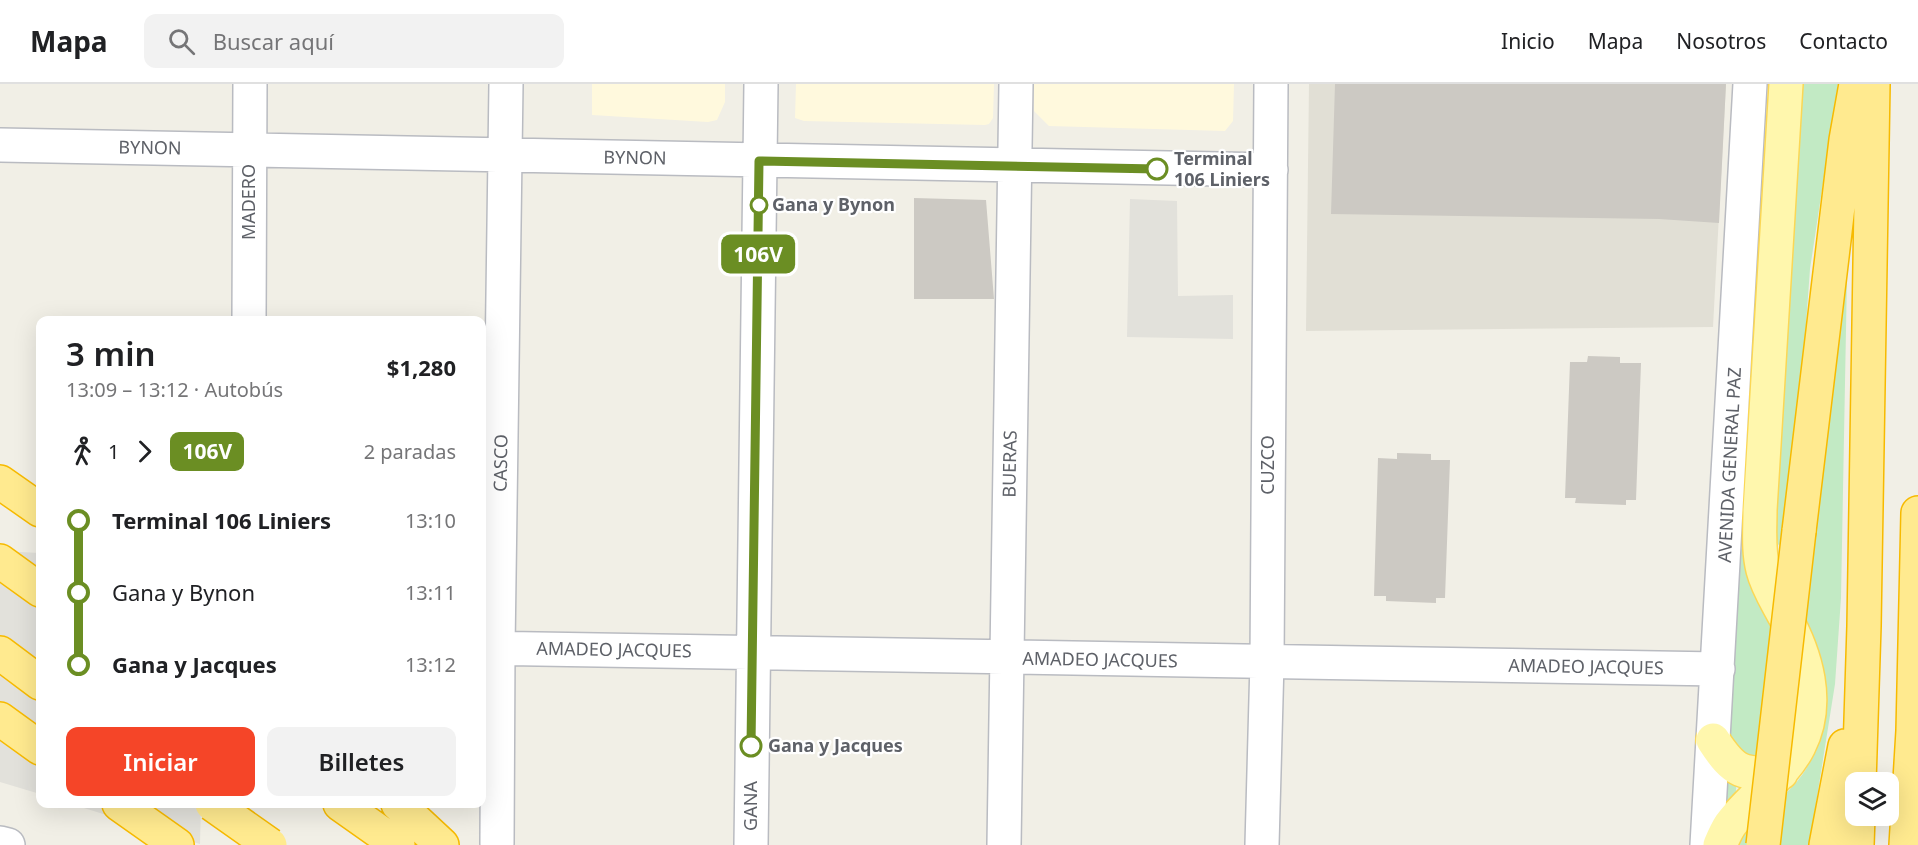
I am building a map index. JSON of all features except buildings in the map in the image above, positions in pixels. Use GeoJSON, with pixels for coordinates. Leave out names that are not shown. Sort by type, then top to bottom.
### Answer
{"type":"FeatureCollection","features":[{"type":"Feature","properties":{"kind":"highway"},"geometry":{"type":"LineString","coordinates":[[1763,845],[1842,175],[1856,84]]}},
{"type":"Feature","properties":{"kind":"highway"},"geometry":{"type":"LineString","coordinates":[[1859,772],[1873,84]]}},
{"type":"Feature","properties":{"kind":"highway"},"geometry":{"type":"LineString","coordinates":[[0,482],[36,507]]}},
{"type":"Feature","properties":{"kind":"highway"},"geometry":{"type":"LineString","coordinates":[[1906,845],[1913,731],[1918,513]]}},
{"type":"Feature","properties":{"kind":"highway"},"geometry":{"type":"LineString","coordinates":[[0,561],[36,587]]}},
{"type":"Feature","properties":{"kind":"highway"},"geometry":{"type":"LineString","coordinates":[[1826,845],[1842,765],[1864,626]]}},
{"type":"Feature","properties":{"kind":"highway"},"geometry":{"type":"LineString","coordinates":[[0,652],[36,679]]}},
{"type":"Feature","properties":{"kind":"highway"},"geometry":{"type":"LineString","coordinates":[[0,719],[36,745]]}},
{"type":"Feature","properties":{"kind":"highway"},"geometry":{"type":"LineString","coordinates":[[125,808],[177,845]]}},
{"type":"Feature","properties":{"kind":"highway"},"geometry":{"type":"LineString","coordinates":[[218,808],[270,845]]}},
{"type":"Feature","properties":{"kind":"highway"},"geometry":{"type":"LineString","coordinates":[[346,808],[398,845]]}},
{"type":"Feature","properties":{"kind":"highway"},"geometry":{"type":"LineString","coordinates":[[402,808],[442,845]]}},
{"type":"Feature","properties":{"kind":"highway"},"geometry":{"type":"LineString","coordinates":[[1857,845],[1858,826]]}},
{"type":"Feature","properties":{"kind":"main road"},"geometry":{"type":"LineString","coordinates":[[1720,845],[1730,825],[1781,773],[1799,746],[1807,726],[1810,690],[1808,674],[1786,617],[1770,590],[1763,570],[1760,551],[1760,510],[1786,84]]}},
{"type":"Feature","properties":{"kind":"main road"},"geometry":{"type":"LineString","coordinates":[[1713,740],[1726,761],[1740,770],[1754,774],[1781,773]]}},
{"type":"Feature","properties":{"kind":"street","name":"MADERO"},"geometry":{"type":"LineString","coordinates":[[249,316],[250,84]]}},
{"type":"Feature","properties":{"kind":"street","name":"CASCO"},"geometry":{"type":"LineString","coordinates":[[497,843],[490,648],[506,84]]}},
{"type":"Feature","properties":{"kind":"street","name":"GANA"},"geometry":{"type":"LineString","coordinates":[[751,845],[760,84]]}},
{"type":"Feature","properties":{"kind":"street","name":"BUERAS"},"geometry":{"type":"LineString","coordinates":[[1004,845],[1016,84]]}},
{"type":"Feature","properties":{"kind":"street","name":"CUZCO"},"geometry":{"type":"LineString","coordinates":[[1262,845],[1267,662],[1271,84]]}},
{"type":"Feature","properties":{"kind":"street","name":"AVENIDA GENERAL PAZ"},"geometry":{"type":"LineString","coordinates":[[1707,845],[1750,84]]}},
{"type":"Feature","properties":{"kind":"street","name":"BYNON"},"geometry":{"type":"LineString","coordinates":[[0,145],[1271,170]]}},
{"type":"Feature","properties":{"kind":"street","name":"AMADEO JACQUES"},"geometry":{"type":"LineString","coordinates":[[490,648],[1718,669]]}},
{"type":"Feature","properties":{"kind":"street"},"geometry":{"type":"LineString","coordinates":[[0,843],[8,845]]}},
{"type":"Feature","properties":{"kind":"shaded area"},"geometry":{"type":"Polygon","coordinates":[[[592,84],[725,84],[725,102],[717,120],[708,122],[592,115],[592,84]]]}},
{"type":"Feature","properties":{"kind":"shaded area"},"geometry":{"type":"Polygon","coordinates":[[[796,84],[994,84],[993,118],[989,124],[985,125],[804,121],[795,118],[796,84]]]}},
{"type":"Feature","properties":{"kind":"shaded area"},"geometry":{"type":"Polygon","coordinates":[[[1033,84],[1234,84],[1233,121],[1225,131],[1049,126],[1034,111],[1033,84]]]}},
{"type":"Feature","properties":{"kind":"shaded area"},"geometry":{"type":"Polygon","coordinates":[[[1309,84],[1726,84],[1713,327],[1306,331],[1309,84]]]}},
{"type":"Feature","properties":{"kind":"shaded area"},"geometry":{"type":"Polygon","coordinates":[[[1130,199],[1177,201],[1178,296],[1233,295],[1233,339],[1127,337],[1130,199]]]}},
{"type":"Feature","properties":{"kind":"shaded area"},"geometry":{"type":"Polygon","coordinates":[[[0,551],[36,553],[36,793],[0,782],[0,551]]]}},
{"type":"Feature","properties":{"kind":"shaded area"},"geometry":{"type":"Polygon","coordinates":[[[84,808],[201,808],[200,844],[84,808]]]}},
{"type":"Feature","properties":{"kind":"green space"},"geometry":{"type":"Polygon","coordinates":[[[1799,84],[1838,84],[1810,269],[1801,394],[1783,551],[1778,544],[1775,531],[1799,84]]]}},
{"type":"Feature","properties":{"kind":"green space"},"geometry":{"type":"Polygon","coordinates":[[[1847,276],[1841,598],[1835,684],[1809,845],[1731,845],[1752,814],[1783,795],[1797,782],[1813,757],[1823,728],[1827,699],[1825,677],[1805,633],[1804,625],[1843,277],[1847,276]]]}},
{"type":"Feature","properties":{"kind":"green space"},"geometry":{"type":"Polygon","coordinates":[[[1745,548],[1781,634],[1761,765],[1730,742],[1740,550],[1745,548]]]}},
{"type":"Feature","properties":{"kind":"green space"},"geometry":{"type":"Polygon","coordinates":[[[1717,767],[1736,783],[1734,797],[1722,817],[1717,767]]]}},
{"type":"Feature","properties":{"kind":"bus line","name":"106V"},"geometry":{"type":"LineString","coordinates":[[751,746],[759,161],[1157,169]]}},
{"type":"Feature","properties":{"kind":"place","name":"Terminal 106 Liniers"},"geometry":{"type":"Point","coordinates":[1157,169]}},
{"type":"Feature","properties":{"kind":"place","name":"Gana y Bynon"},"geometry":{"type":"Point","coordinates":[759,205]}},
{"type":"Feature","properties":{"kind":"place","name":"Gana y Jacques"},"geometry":{"type":"Point","coordinates":[751,746]}}]}
